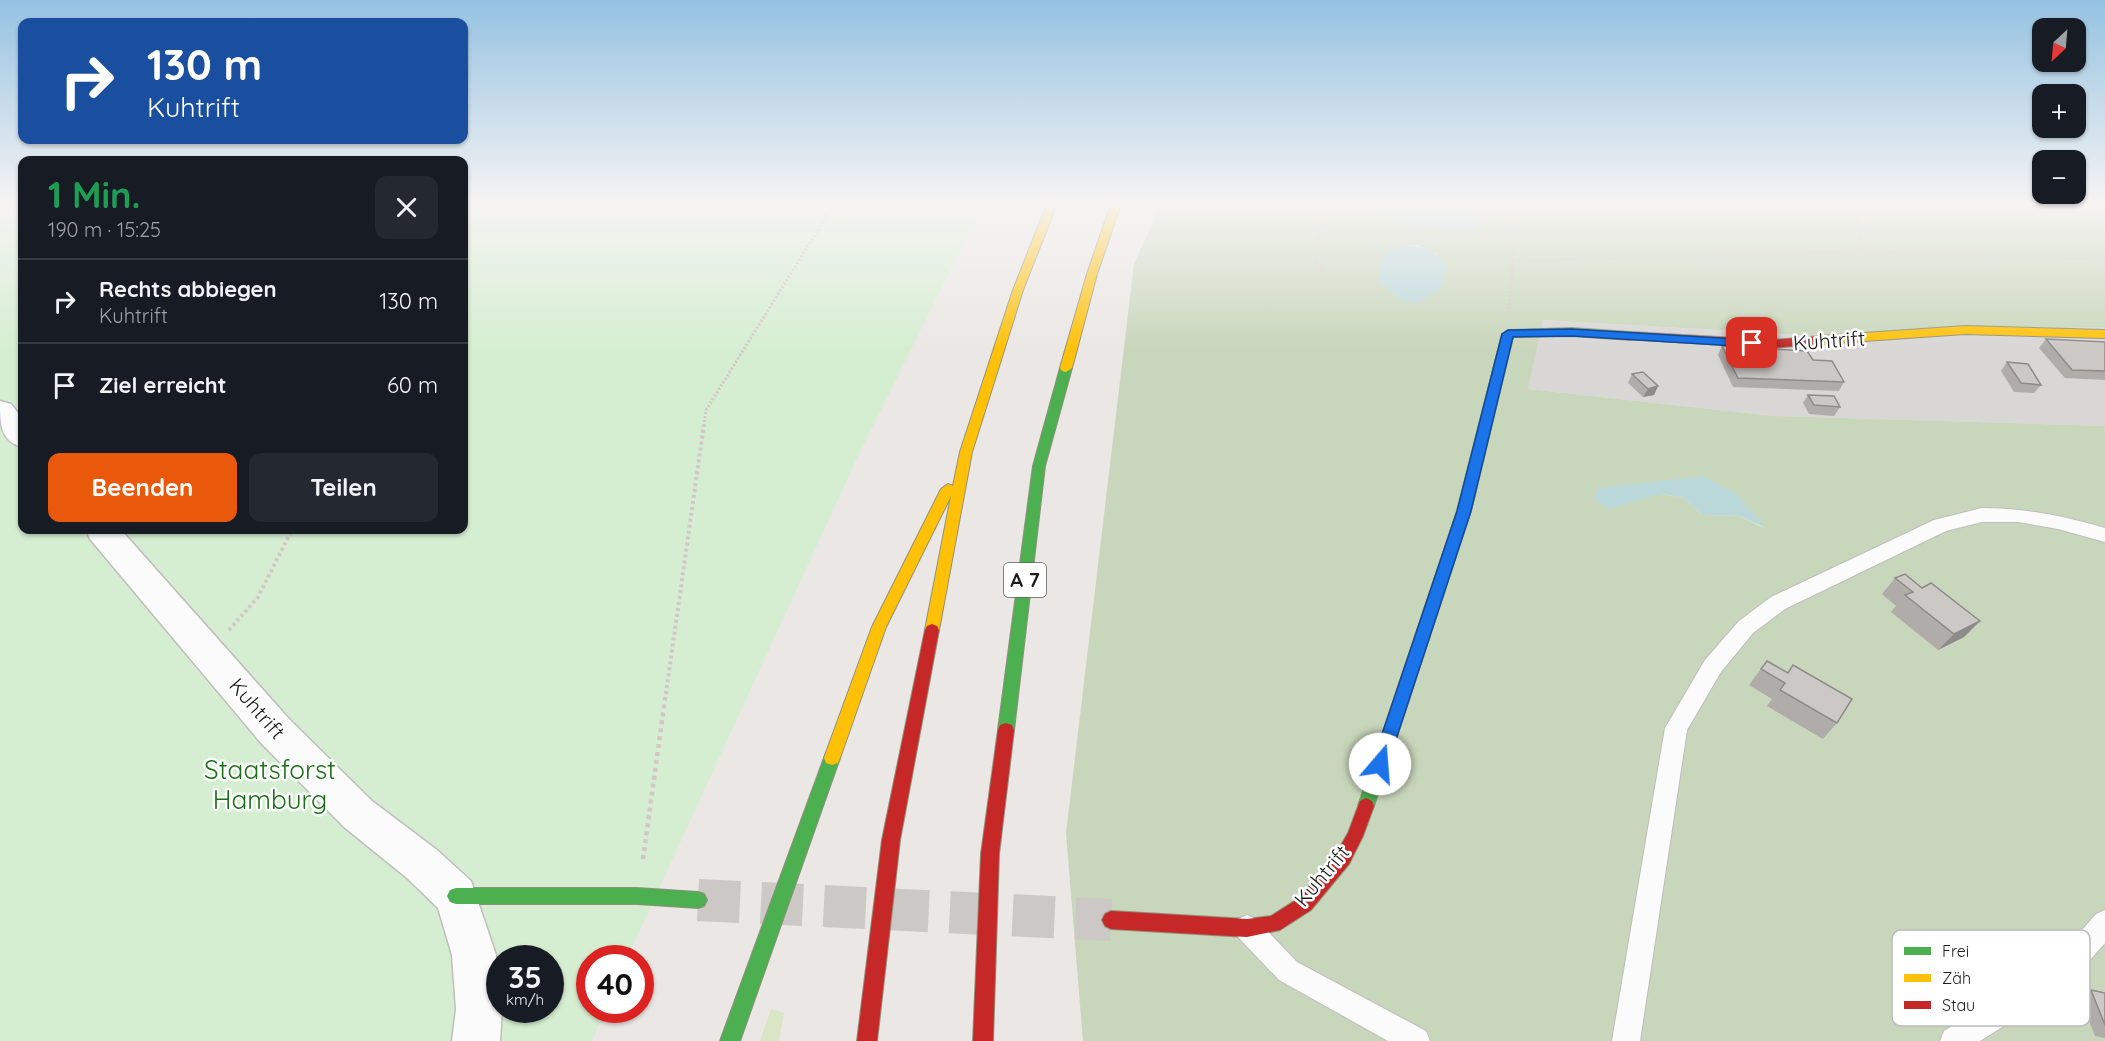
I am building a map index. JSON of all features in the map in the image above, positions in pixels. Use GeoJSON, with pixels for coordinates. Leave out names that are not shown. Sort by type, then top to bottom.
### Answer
{"type":"FeatureCollection","features":[{"type":"Feature","properties":{"kind":"main road"},"geometry":{"type":"LineString","coordinates":[[867,1041],[891,840],[966,452],[1018,290],[1033,253]]}},
{"type":"Feature","properties":{"kind":"main road","name":"A 7"},"geometry":{"type":"LineString","coordinates":[[983,1041],[990,854],[1039,466],[1099,253]]}},
{"type":"Feature","properties":{"kind":"main road","name":"Kuhtrift"},"geometry":{"type":"LineString","coordinates":[[1111,920],[1247,928],[1274,924],[1305,904],[1343,858],[1355,836],[1464,511],[1508,334],[1572,332],[1772,345],[1965,330],[2105,334]]}},
{"type":"Feature","properties":{"kind":"main road"},"geometry":{"type":"LineString","coordinates":[[730,1041],[879,627],[966,452]]}},
{"type":"Feature","properties":{"kind":"main road"},"geometry":{"type":"LineString","coordinates":[[456,896],[637,896],[698,900]]}},
{"type":"Feature","properties":{"kind":"street"},"geometry":{"type":"LineString","coordinates":[[0,411],[18,432]]}},
{"type":"Feature","properties":{"kind":"street","name":"Kuhtrift"},"geometry":{"type":"LineString","coordinates":[[105,534],[275,731],[358,814],[422,864],[456,896],[474,954],[479,1009],[476,1041]]}},
{"type":"Feature","properties":{"kind":"lane"},"geometry":{"type":"LineString","coordinates":[[1626,1041],[1676,728],[1713,666],[1746,627],[1778,603],[1941,525],[1982,514],[2018,515],[2058,522],[2105,535]]}},
{"type":"Feature","properties":{"kind":"lane"},"geometry":{"type":"LineString","coordinates":[[2090,940],[2105,923]]}},
{"type":"Feature","properties":{"kind":"lane"},"geometry":{"type":"LineString","coordinates":[[1247,928],[1288,971],[1416,1041]]}},
{"type":"Feature","properties":{"kind":"lane"},"geometry":{"type":"LineString","coordinates":[[1954,1041],[1979,1026]]}},
{"type":"Feature","properties":{"kind":"path"},"geometry":{"type":"LineString","coordinates":[[637,896],[706,410],[804,253]]}},
{"type":"Feature","properties":{"kind":"path"},"geometry":{"type":"LineString","coordinates":[[1317,253],[1316,264],[1323,272]]}},
{"type":"Feature","properties":{"kind":"path"},"geometry":{"type":"LineString","coordinates":[[1508,334],[1514,253]]}},
{"type":"Feature","properties":{"kind":"path"},"geometry":{"type":"LineString","coordinates":[[1514,261],[1808,253]]}},
{"type":"Feature","properties":{"kind":"path"},"geometry":{"type":"LineString","coordinates":[[1911,253],[2105,259]]}},
{"type":"Feature","properties":{"kind":"path"},"geometry":{"type":"LineString","coordinates":[[204,647],[241,620],[256,600],[290,534]]}},
{"type":"Feature","properties":{"kind":"shaded area"},"geometry":{"type":"Polygon","coordinates":[[[1542,320],[1800,335],[2105,327],[2105,426],[1774,416],[1528,389],[1542,320]]]}},
{"type":"Feature","properties":{"kind":"green space","name":"Staatsforst Hamburg"},"geometry":{"type":"Polygon","coordinates":[[[0,253],[18,253],[18,534],[468,534],[468,253],[959,253],[858,456],[633,945],[576,945],[576,1023],[600,1023],[592,1041],[0,1041],[0,253]]]}},
{"type":"Feature","properties":{"kind":"green space"},"geometry":{"type":"Polygon","coordinates":[[[1139,253],[1398,253],[1380,282],[1401,300],[1437,254],[1434,253],[2105,253],[2105,327],[1800,335],[1543,320],[1528,389],[1774,416],[2105,426],[2105,1041],[1083,1041],[1066,833],[1134,264],[1139,253]],[[1735,493],[1661,494],[1684,498],[1702,515],[1739,516],[1764,528],[1735,493]]]}},
{"type":"Feature","properties":{"kind":"green space"},"geometry":{"type":"Polygon","coordinates":[[[771,1009],[784,1013],[779,1041],[760,1041],[771,1009]]]}},
{"type":"Feature","properties":{"kind":"water"},"geometry":{"type":"Polygon","coordinates":[[[1386,253],[1432,253],[1447,265],[1441,288],[1417,303],[1401,300],[1380,282],[1379,268],[1386,253]]]}},
{"type":"Feature","properties":{"kind":"water"},"geometry":{"type":"Polygon","coordinates":[[[1703,476],[1735,493],[1766,528],[1739,516],[1702,515],[1684,498],[1661,494],[1609,509],[1594,499],[1598,488],[1703,476]]]}},
{"type":"Feature","properties":{"kind":"building"},"geometry":{"type":"Polygon","coordinates":[[[2046,339],[2105,342],[2105,371],[2072,370],[2046,339]]]}},
{"type":"Feature","properties":{"kind":"building"},"geometry":{"type":"Polygon","coordinates":[[[1722,346],[1807,351],[1813,360],[1832,361],[1844,382],[1738,378],[1722,346]]]}},
{"type":"Feature","properties":{"kind":"building"},"geometry":{"type":"Polygon","coordinates":[[[2007,362],[2028,364],[2041,385],[2021,383],[2007,362]]]}},
{"type":"Feature","properties":{"kind":"building"},"geometry":{"type":"Polygon","coordinates":[[[1643,372],[1658,386],[1648,389],[1632,374],[1643,372]]]}},
{"type":"Feature","properties":{"kind":"building"},"geometry":{"type":"Polygon","coordinates":[[[1808,395],[1834,396],[1840,407],[1814,405],[1808,395]]]}},
{"type":"Feature","properties":{"kind":"building"},"geometry":{"type":"Polygon","coordinates":[[[1905,574],[1922,588],[1931,583],[1980,621],[1954,634],[1905,595],[1913,592],[1895,578],[1905,574]]]}},
{"type":"Feature","properties":{"kind":"building"},"geometry":{"type":"Polygon","coordinates":[[[1767,661],[1788,673],[1793,665],[1852,699],[1837,723],[1780,690],[1785,683],[1761,669],[1767,661]]]}},
{"type":"Feature","properties":{"kind":"building"},"geometry":{"type":"Polygon","coordinates":[[[2091,990],[2105,993],[2105,1025],[2091,990]]]}},
{"type":"Feature","properties":{"kind":"tunnel"},"geometry":{"type":"LineString","coordinates":[[698,900],[1111,920]]}},
{"type":"Feature","properties":{"kind":"traffic: fast"},"geometry":{"type":"LineString","coordinates":[[1366,806],[1464,511],[1508,334],[1572,332],[1631,336]]}},
{"type":"Feature","properties":{"kind":"traffic: fast"},"geometry":{"type":"LineString","coordinates":[[1006,730],[1039,466],[1066,368]]}},
{"type":"Feature","properties":{"kind":"traffic: fast"},"geometry":{"type":"LineString","coordinates":[[730,1041],[832,758]]}},
{"type":"Feature","properties":{"kind":"traffic: fast"},"geometry":{"type":"LineString","coordinates":[[456,896],[637,896],[698,900]]}},
{"type":"Feature","properties":{"kind":"traffic: slow"},"geometry":{"type":"LineString","coordinates":[[932,630],[966,452],[1018,290],[1033,253]]}},
{"type":"Feature","properties":{"kind":"traffic: slow"},"geometry":{"type":"LineString","coordinates":[[1066,368],[1099,253]]}},
{"type":"Feature","properties":{"kind":"traffic: slow"},"geometry":{"type":"LineString","coordinates":[[1821,340],[1965,330],[2105,334]]}},
{"type":"Feature","properties":{"kind":"traffic: slow"},"geometry":{"type":"LineString","coordinates":[[832,758],[879,627],[948,489]]}},
{"type":"Feature","properties":{"kind":"traffic: jam"},"geometry":{"type":"LineString","coordinates":[[1631,336],[1772,344],[1821,340]]}},
{"type":"Feature","properties":{"kind":"traffic: jam"},"geometry":{"type":"LineString","coordinates":[[867,1041],[891,840],[932,630]]}},
{"type":"Feature","properties":{"kind":"traffic: jam"},"geometry":{"type":"LineString","coordinates":[[983,1041],[990,854],[1006,730]]}},
{"type":"Feature","properties":{"kind":"traffic: jam"},"geometry":{"type":"LineString","coordinates":[[1111,920],[1247,928],[1274,924],[1305,904],[1343,858],[1355,836],[1366,806]]}},
{"type":"Feature","properties":{"kind":"route"},"geometry":{"type":"LineString","coordinates":[[1380,764],[1464,511],[1508,334],[1572,332],[1752,343]]}}]}
